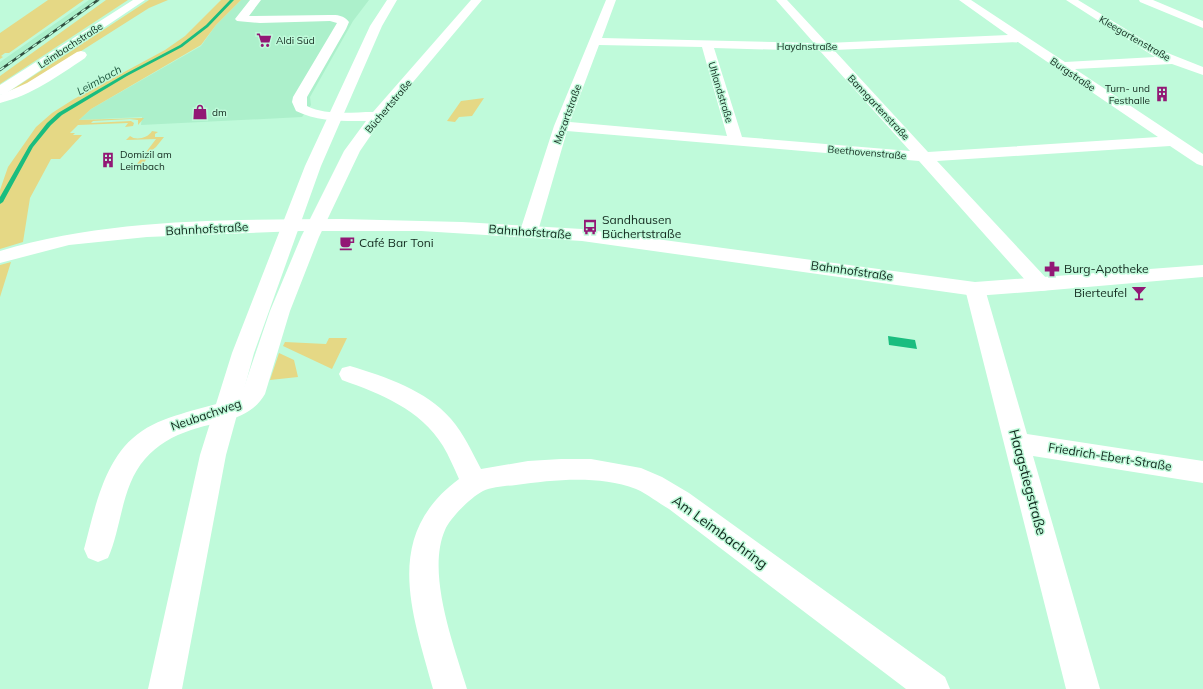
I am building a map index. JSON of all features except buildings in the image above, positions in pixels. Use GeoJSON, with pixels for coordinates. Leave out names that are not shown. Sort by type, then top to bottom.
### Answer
{"type":"FeatureCollection","features":[{"type":"Feature","properties":{"kind":"street","name":"Leimbachstraße"},"geometry":{"type":"LineString","coordinates":[[0,91],[140,0]]}},
{"type":"Feature","properties":{"kind":"street"},"geometry":{"type":"LineString","coordinates":[[256,0],[241,19],[260,20],[330,18],[339,19],[343,22],[300,97],[299,102],[301,108],[308,112],[318,114],[377,116]]}},
{"type":"Feature","properties":{"kind":"street"},"geometry":{"type":"LineString","coordinates":[[165,689],[213,455],[243,353],[269,279],[313,166],[376,26],[392,0]]}},
{"type":"Feature","properties":{"kind":"street","name":"Büchertstraße"},"geometry":{"type":"LineString","coordinates":[[316,225],[352,151],[377,116],[477,0]]}},
{"type":"Feature","properties":{"kind":"street","name":"Mozartstraße"},"geometry":{"type":"LineString","coordinates":[[529,231],[561,126],[611,0]]}},
{"type":"Feature","properties":{"kind":"street","name":"Banngartenstraße"},"geometry":{"type":"LineString","coordinates":[[781,0],[1041,285]]}},
{"type":"Feature","properties":{"kind":"street","name":"Burgstraße"},"geometry":{"type":"LineString","coordinates":[[964,0],[1203,161]]}},
{"type":"Feature","properties":{"kind":"street","name":"Kleegartenstraße"},"geometry":{"type":"LineString","coordinates":[[1071,0],[1135,40],[1173,60],[1203,71]]}},
{"type":"Feature","properties":{"kind":"street"},"geometry":{"type":"LineString","coordinates":[[1144,0],[1203,25]]}},
{"type":"Feature","properties":{"kind":"street","name":"Haydnstraße"},"geometry":{"type":"LineString","coordinates":[[596,41],[823,47],[1019,38]]}},
{"type":"Feature","properties":{"kind":"street","name":"Uhlandstraße"},"geometry":{"type":"LineString","coordinates":[[707,44],[736,141]]}},
{"type":"Feature","properties":{"kind":"street","name":"Leimbachstraße"},"geometry":{"type":"LineString","coordinates":[[0,99],[33,85],[81,55]]}},
{"type":"Feature","properties":{"kind":"street"},"geometry":{"type":"LineString","coordinates":[[1061,66],[1173,60]]}},
{"type":"Feature","properties":{"kind":"street","name":"Beethovenstraße"},"geometry":{"type":"LineString","coordinates":[[561,126],[925,157],[1173,141]]}},
{"type":"Feature","properties":{"kind":"street","name":"Bahnhofstraße"},"geometry":{"type":"LineString","coordinates":[[1,256],[53,243],[79,238],[109,235],[227,227],[316,225],[455,227],[529,231],[644,243],[975,288],[1041,285],[1203,271]]}},
{"type":"Feature","properties":{"kind":"street","name":"Neubachweg"},"geometry":{"type":"LineString","coordinates":[[98,549],[121,475],[132,457],[143,444],[162,431],[178,424],[229,410],[244,404],[253,394],[280,311],[316,225]]}},
{"type":"Feature","properties":{"kind":"street","name":"Haagstiegstraße"},"geometry":{"type":"LineString","coordinates":[[975,288],[1080,684]]}},
{"type":"Feature","properties":{"kind":"street"},"geometry":{"type":"LineString","coordinates":[[350,374],[385,387],[424,408],[452,439],[474,483]]}},
{"type":"Feature","properties":{"kind":"street","name":"Friedrich-Ebert-Straße"},"geometry":{"type":"LineString","coordinates":[[1017,443],[1203,472]]}},
{"type":"Feature","properties":{"kind":"street","name":"Am Leimbachring"},"geometry":{"type":"LineString","coordinates":[[450,689],[428,614],[424,560],[431,528],[449,502],[474,483],[496,477],[586,469],[638,478],[679,501],[933,689]]}},
{"type":"Feature","properties":{"kind":"shaded area"},"geometry":{"type":"Polygon","coordinates":[[[48,0],[84,0],[9,53],[5,53],[0,59],[0,33],[48,0]]]}},
{"type":"Feature","properties":{"kind":"shaded area"},"geometry":{"type":"Polygon","coordinates":[[[89,0],[101,0],[0,72],[0,62],[89,0]]]}},
{"type":"Feature","properties":{"kind":"shaded area"},"geometry":{"type":"Polygon","coordinates":[[[106,0],[128,0],[0,84],[0,76],[106,0]]]}},
{"type":"Feature","properties":{"kind":"shaded area"},"geometry":{"type":"Polygon","coordinates":[[[149,0],[168,0],[149,8],[26,86],[4,95],[149,0]]]}},
{"type":"Feature","properties":{"kind":"shaded area"},"geometry":{"type":"Polygon","coordinates":[[[221,0],[241,0],[216,25],[201,45],[91,109],[79,120],[144,118],[138,125],[138,120],[130,119],[93,121],[91,123],[131,121],[134,123],[133,126],[125,127],[128,123],[78,125],[70,133],[75,133],[73,135],[82,135],[60,159],[51,159],[30,198],[23,242],[0,249],[0,190],[8,167],[36,127],[52,113],[74,99],[165,50],[185,36],[221,0]]]}},
{"type":"Feature","properties":{"kind":"shaded area"},"geometry":{"type":"Polygon","coordinates":[[[241,0],[369,0],[353,21],[310,97],[311,105],[302,117],[141,125],[142,117],[79,120],[91,109],[201,46],[216,25],[241,0]]]}},
{"type":"Feature","properties":{"kind":"shaded area"},"geometry":{"type":"Polygon","coordinates":[[[484,98],[472,116],[459,117],[455,122],[447,121],[461,101],[484,98]]]}},
{"type":"Feature","properties":{"kind":"shaded area"},"geometry":{"type":"Polygon","coordinates":[[[152,131],[158,132],[155,134],[155,137],[164,137],[150,152],[151,153],[143,164],[137,164],[156,139],[126,140],[130,136],[133,138],[145,137],[152,131]]]}},
{"type":"Feature","properties":{"kind":"shaded area"},"geometry":{"type":"Polygon","coordinates":[[[11,262],[0,297],[0,265],[11,262]]]}},
{"type":"Feature","properties":{"kind":"shaded area"},"geometry":{"type":"Polygon","coordinates":[[[888,336],[915,340],[917,349],[889,345],[888,336]]]}},
{"type":"Feature","properties":{"kind":"shaded area"},"geometry":{"type":"Polygon","coordinates":[[[329,338],[347,338],[332,369],[283,346],[285,342],[326,344],[329,338]]]}},
{"type":"Feature","properties":{"kind":"shaded area"},"geometry":{"type":"Polygon","coordinates":[[[279,353],[294,360],[298,377],[270,380],[279,353]]]}},
{"type":"Feature","properties":{"kind":"waterway","name":"Leimbach"},"geometry":{"type":"LineString","coordinates":[[0,202],[31,147],[49,124],[60,114],[126,75],[181,46],[207,26],[232,0]]}},
{"type":"Feature","properties":{"kind":"railway"},"geometry":{"type":"LineString","coordinates":[[0,70],[98,0]]}},
{"type":"Feature","properties":{"kind":"place","name":"Aldi Süd"},"geometry":{"type":"Point","coordinates":[264,40]}},
{"type":"Feature","properties":{"kind":"place","name":"Turn- und Festhalle"},"geometry":{"type":"Point","coordinates":[1162,94]}},
{"type":"Feature","properties":{"kind":"place","name":"dm"},"geometry":{"type":"Point","coordinates":[200,112]}},
{"type":"Feature","properties":{"kind":"place","name":"Domizil am Leimbach"},"geometry":{"type":"Point","coordinates":[108,160]}},
{"type":"Feature","properties":{"kind":"place","name":"Sandhausen Büchertstraße"},"geometry":{"type":"Point","coordinates":[590,227]}},
{"type":"Feature","properties":{"kind":"place","name":"Café Bar Toni"},"geometry":{"type":"Point","coordinates":[347,243]}},
{"type":"Feature","properties":{"kind":"place","name":"Burg-Apotheke"},"geometry":{"type":"Point","coordinates":[1052,269]}},
{"type":"Feature","properties":{"kind":"place","name":"Bierteufel"},"geometry":{"type":"Point","coordinates":[1139,293]}}]}
